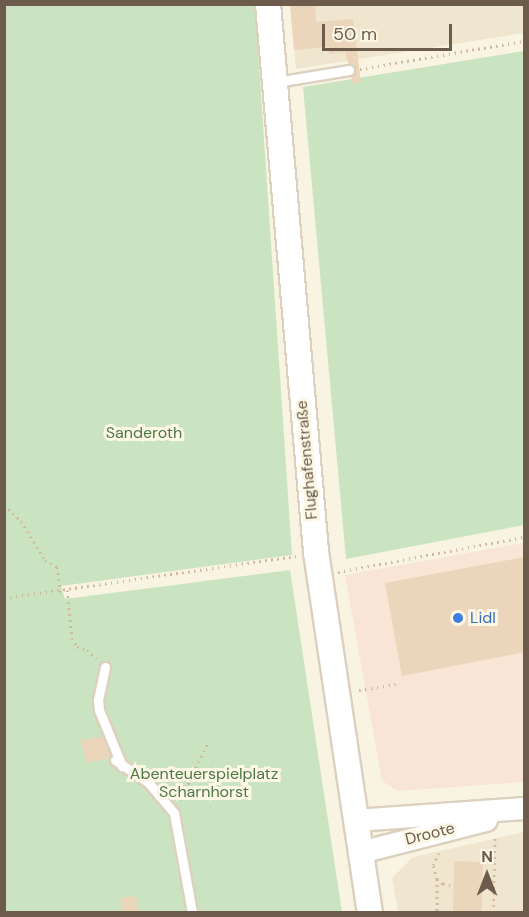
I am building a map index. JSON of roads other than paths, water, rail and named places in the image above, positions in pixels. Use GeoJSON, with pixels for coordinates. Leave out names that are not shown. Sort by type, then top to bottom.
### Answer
{"type":"FeatureCollection","features":[{"type":"Feature","properties":{"kind":"main road","name":"Flughafenstraße"},"geometry":{"type":"LineString","coordinates":[[268,4],[316,552],[370,912]]}},
{"type":"Feature","properties":{"kind":"street","name":"Droote"},"geometry":{"type":"LineString","coordinates":[[355,820],[483,810],[499,812],[525,808]]}},
{"type":"Feature","properties":{"kind":"street","name":"Droote"},"geometry":{"type":"LineString","coordinates":[[360,852],[486,820],[499,812]]}},
{"type":"Feature","properties":{"kind":"lane"},"geometry":{"type":"LineString","coordinates":[[276,82],[349,70]]}},
{"type":"Feature","properties":{"kind":"lane"},"geometry":{"type":"LineString","coordinates":[[105,666],[98,700],[99,710],[118,763],[148,782],[174,813],[192,912]]}},
{"type":"Feature","properties":{"kind":"place","name":"Lidl"},"geometry":{"type":"Point","coordinates":[458,618]}},
{"type":"Feature","properties":{"kind":"park label","name":"Sanderoth"},"geometry":{"type":"Point","coordinates":[144,433]}},
{"type":"Feature","properties":{"kind":"park label","name":"Abenteuerspielplatz Scharnhorst"},"geometry":{"type":"Point","coordinates":[204,783]}}]}
